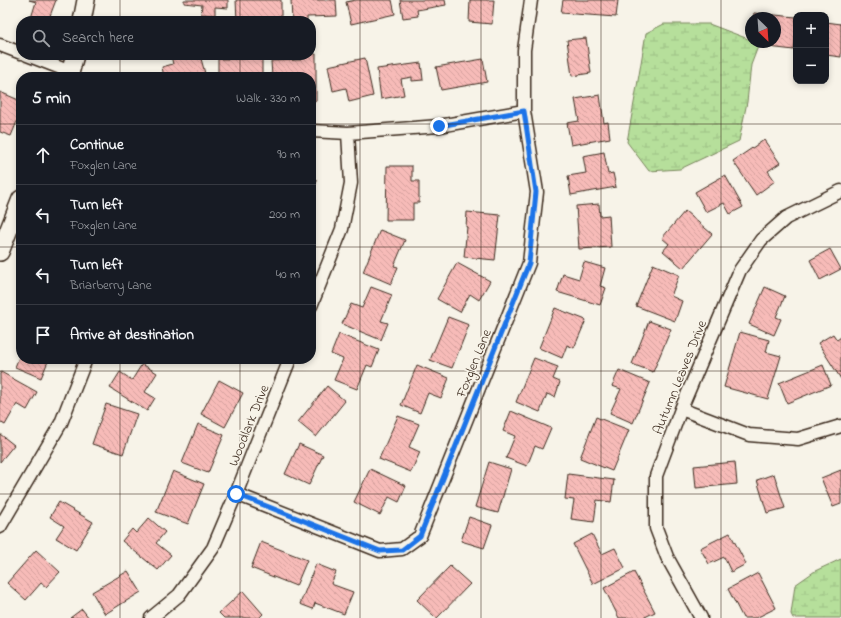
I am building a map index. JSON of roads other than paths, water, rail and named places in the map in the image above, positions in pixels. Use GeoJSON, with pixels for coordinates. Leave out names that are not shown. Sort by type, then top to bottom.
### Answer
{"type":"FeatureCollection","features":[{"type":"Feature","properties":{"kind":"street"},"geometry":{"type":"LineString","coordinates":[[83,16],[86,0]]}},
{"type":"Feature","properties":{"kind":"street","name":"Foxglen Lane"},"geometry":{"type":"LineString","coordinates":[[236,494],[380,551],[402,550],[420,536],[529,263],[536,192],[524,111],[524,50],[531,0]]}},
{"type":"Feature","properties":{"kind":"street"},"geometry":{"type":"LineString","coordinates":[[0,45],[16,51]]}},
{"type":"Feature","properties":{"kind":"street"},"geometry":{"type":"LineString","coordinates":[[38,60],[64,72]]}},
{"type":"Feature","properties":{"kind":"street"},"geometry":{"type":"LineString","coordinates":[[71,72],[74,60]]}},
{"type":"Feature","properties":{"kind":"street"},"geometry":{"type":"LineString","coordinates":[[316,131],[348,133],[439,126],[524,111]]}},
{"type":"Feature","properties":{"kind":"street"},"geometry":{"type":"LineString","coordinates":[[316,294],[342,229],[351,183],[348,133]]}},
{"type":"Feature","properties":{"kind":"street","name":"Autumn Leaves Drive"},"geometry":{"type":"LineString","coordinates":[[701,618],[667,557],[656,528],[656,476],[681,409],[740,270],[761,240],[786,218],[841,191]]}},
{"type":"Feature","properties":{"kind":"street"},"geometry":{"type":"LineString","coordinates":[[0,252],[16,212]]}},
{"type":"Feature","properties":{"kind":"street"},"geometry":{"type":"LineString","coordinates":[[0,527],[61,423],[84,364]]}},
{"type":"Feature","properties":{"kind":"street","name":"Woodlark Drive"},"geometry":{"type":"LineString","coordinates":[[151,618],[180,595],[213,548],[288,364]]}},
{"type":"Feature","properties":{"kind":"street"},"geometry":{"type":"LineString","coordinates":[[681,409],[749,435],[798,439],[841,426]]}}]}
